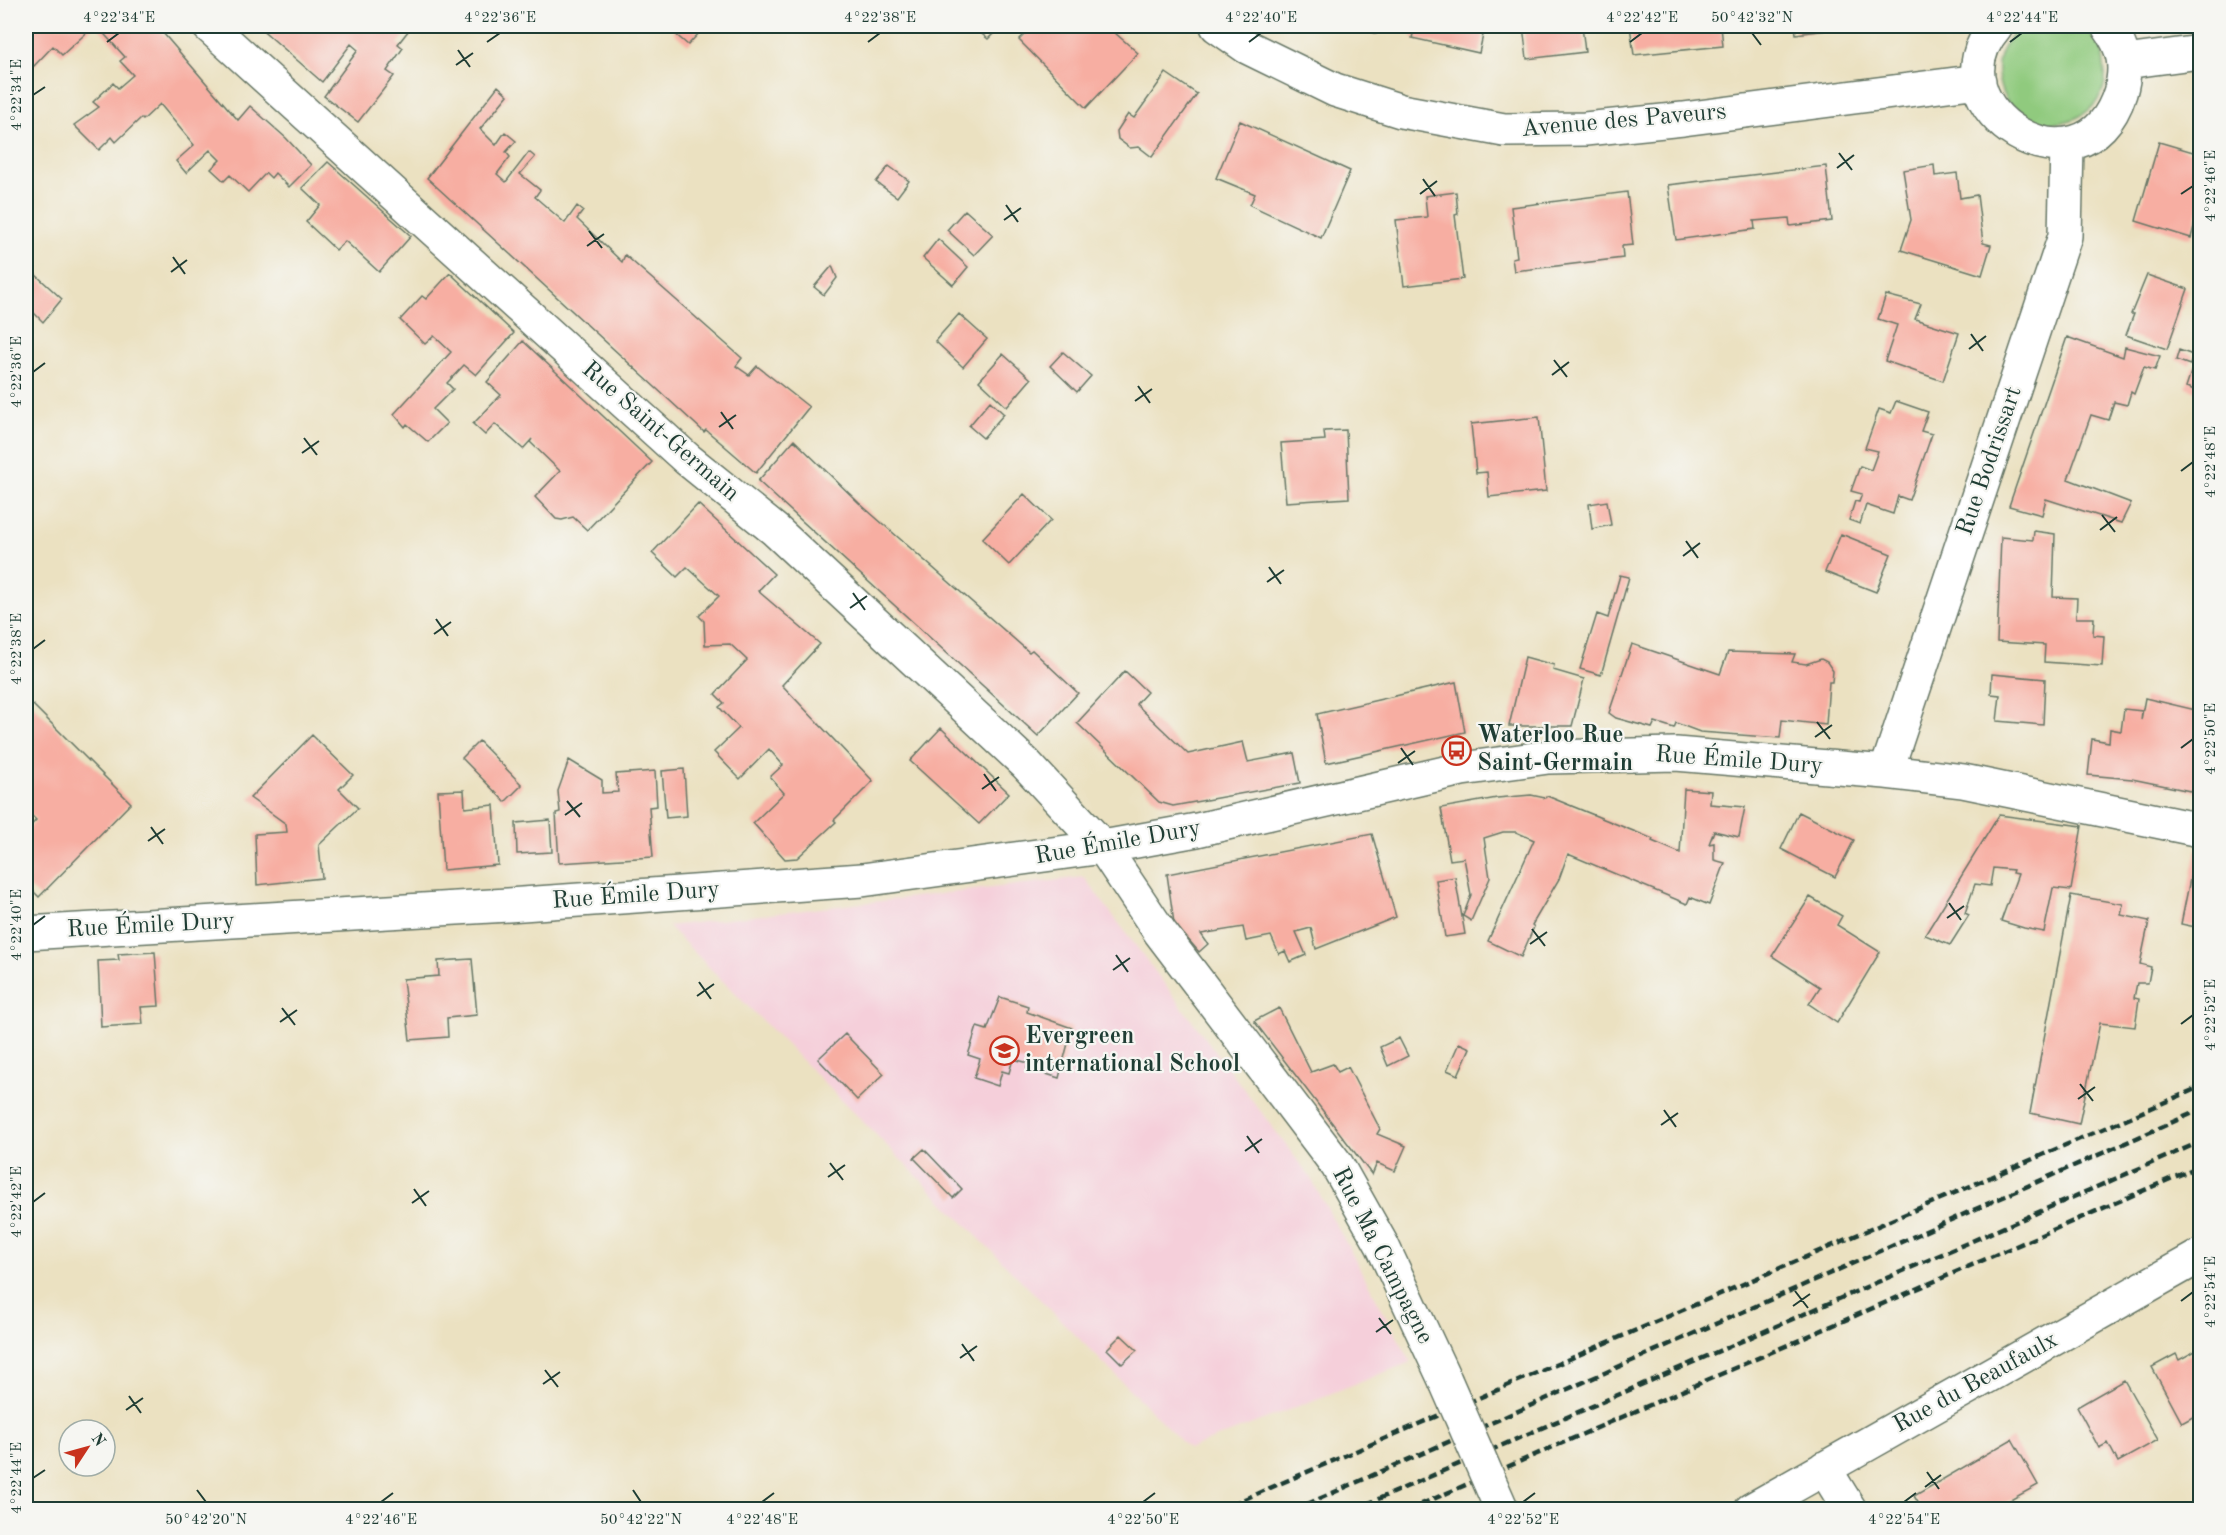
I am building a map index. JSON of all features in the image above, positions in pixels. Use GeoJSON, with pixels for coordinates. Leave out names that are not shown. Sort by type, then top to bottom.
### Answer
{"type":"FeatureCollection","features":[{"type":"Feature","properties":{"kind":"street","name":"Rue Saint-Germain"},"geometry":{"type":"LineString","coordinates":[[209,26],[678,451],[775,530],[1026,764],[1103,847]]}},
{"type":"Feature","properties":{"kind":"street","name":"Avenue des Paveurs"},"geometry":{"type":"LineString","coordinates":[[1217,26],[1247,47],[1298,74],[1367,102],[1401,111],[1504,130],[1585,129],[1979,81]]}},
{"type":"Feature","properties":{"kind":"street"},"geometry":{"type":"LineString","coordinates":[[1996,26],[1989,34],[1980,56],[1979,81],[1988,106],[2005,127],[2028,140],[2052,145],[2067,145],[2088,135],[2102,124],[2116,104],[2124,81],[2125,62],[2116,37],[2108,26]]}},
{"type":"Feature","properties":{"kind":"street"},"geometry":{"type":"LineString","coordinates":[[2125,62],[2200,52]]}},
{"type":"Feature","properties":{"kind":"street","name":"Rue Bodrissart"},"geometry":{"type":"LineString","coordinates":[[1886,772],[2065,236],[2067,145]]}},
{"type":"Feature","properties":{"kind":"street","name":"Rue Émile Dury"},"geometry":{"type":"LineString","coordinates":[[26,933],[497,905],[862,880],[1103,847],[1197,830],[1462,770],[1548,757],[1676,754],[1886,772],[1963,781],[2200,830]]}},
{"type":"Feature","properties":{"kind":"street","name":"Rue Ma Campagne"},"geometry":{"type":"LineString","coordinates":[[1103,847],[1160,932],[1337,1165],[1382,1245],[1502,1509]]}},
{"type":"Feature","properties":{"kind":"street","name":"Rue du Beaufaulx"},"geometry":{"type":"LineString","coordinates":[[1751,1509],[2200,1256]]}},
{"type":"Feature","properties":{"kind":"street"},"geometry":{"type":"LineString","coordinates":[[1824,1468],[1850,1509]]}},
{"type":"Feature","properties":{"kind":"shaded area","name":"Evergreen international School"},"geometry":{"type":"Polygon","coordinates":[[[1084,877],[1310,1177],[1411,1362],[1189,1449],[668,926],[1084,877]]]}},
{"type":"Feature","properties":{"kind":"green space"},"geometry":{"type":"Polygon","coordinates":[[[2022,26],[2082,26],[2101,46],[2104,87],[2095,104],[2080,116],[2061,122],[2041,123],[2023,116],[2008,102],[1999,81],[1999,57],[2005,44],[2022,26]]]}},
{"type":"Feature","properties":{"kind":"building"},"geometry":{"type":"Polygon","coordinates":[[[36,26],[94,26],[62,55],[53,46],[34,66],[26,59],[26,37],[36,26]]]}},
{"type":"Feature","properties":{"kind":"building"},"geometry":{"type":"Polygon","coordinates":[[[97,26],[157,26],[238,120],[250,106],[286,138],[311,165],[289,187],[275,173],[271,178],[266,173],[248,192],[230,175],[224,181],[211,169],[220,160],[210,150],[186,173],[176,161],[194,145],[160,104],[143,120],[141,118],[116,142],[112,137],[99,150],[74,125],[99,107],[93,102],[113,83],[118,88],[133,75],[120,61],[125,57],[97,26]]]}},
{"type":"Feature","properties":{"kind":"building"},"geometry":{"type":"Polygon","coordinates":[[[258,26],[412,26],[398,44],[403,48],[387,71],[394,76],[358,122],[324,96],[358,50],[351,44],[322,82],[258,26]]]}},
{"type":"Feature","properties":{"kind":"building"},"geometry":{"type":"Polygon","coordinates":[[[679,26],[691,26],[699,33],[688,45],[673,32],[679,26]]]}},
{"type":"Feature","properties":{"kind":"building"},"geometry":{"type":"Polygon","coordinates":[[[972,26],[1001,26],[988,39],[972,26]]]}},
{"type":"Feature","properties":{"kind":"building"},"geometry":{"type":"Polygon","coordinates":[[[1033,26],[1107,26],[1138,53],[1086,108],[1019,40],[1033,26]]]}},
{"type":"Feature","properties":{"kind":"building"},"geometry":{"type":"Polygon","coordinates":[[[1358,26],[1379,26],[1376,34],[1358,26]]]}},
{"type":"Feature","properties":{"kind":"building"},"geometry":{"type":"Polygon","coordinates":[[[1415,26],[1485,26],[1479,53],[1412,38],[1415,26]]]}},
{"type":"Feature","properties":{"kind":"building"},"geometry":{"type":"Polygon","coordinates":[[[1523,26],[1582,26],[1585,52],[1527,59],[1523,26]]]}},
{"type":"Feature","properties":{"kind":"building"},"geometry":{"type":"Polygon","coordinates":[[[1630,26],[1721,26],[1723,46],[1634,55],[1630,26]]]}},
{"type":"Feature","properties":{"kind":"building"},"geometry":{"type":"Polygon","coordinates":[[[1795,26],[1852,26],[1852,27],[1796,34],[1795,26]]]}},
{"type":"Feature","properties":{"kind":"building"},"geometry":{"type":"Polygon","coordinates":[[[1166,73],[1197,94],[1152,157],[1139,147],[1130,148],[1118,139],[1117,131],[1128,114],[1134,118],[1166,73]]]}},
{"type":"Feature","properties":{"kind":"building"},"geometry":{"type":"Polygon","coordinates":[[[498,86],[508,95],[480,129],[496,145],[505,132],[516,141],[506,152],[510,157],[497,174],[506,182],[529,152],[535,157],[520,174],[540,190],[535,197],[565,223],[577,206],[583,211],[577,219],[622,262],[625,255],[742,358],[736,366],[749,375],[757,366],[809,407],[756,473],[706,430],[704,432],[427,178],[498,86]]]}},
{"type":"Feature","properties":{"kind":"building"},"geometry":{"type":"Polygon","coordinates":[[[1240,121],[1350,171],[1321,238],[1250,205],[1255,194],[1216,178],[1240,121]]]}},
{"type":"Feature","properties":{"kind":"building"},"geometry":{"type":"Polygon","coordinates":[[[2159,142],[2200,154],[2200,204],[2191,238],[2136,221],[2159,142]]]}},
{"type":"Feature","properties":{"kind":"building"},"geometry":{"type":"Polygon","coordinates":[[[328,162],[411,236],[379,272],[345,241],[336,250],[306,222],[320,205],[302,188],[328,162]]]}},
{"type":"Feature","properties":{"kind":"building"},"geometry":{"type":"Polygon","coordinates":[[[1934,165],[1935,176],[1957,173],[1960,198],[1977,195],[1983,243],[1991,245],[1982,275],[1901,250],[1911,220],[1903,170],[1934,165]]]}},
{"type":"Feature","properties":{"kind":"building"},"geometry":{"type":"Polygon","coordinates":[[[889,166],[909,181],[897,197],[876,182],[889,166]]]}},
{"type":"Feature","properties":{"kind":"building"},"geometry":{"type":"Polygon","coordinates":[[[1826,166],[1832,221],[1790,226],[1789,218],[1754,221],[1755,229],[1676,240],[1668,185],[1826,166]]]}},
{"type":"Feature","properties":{"kind":"building"},"geometry":{"type":"Polygon","coordinates":[[[1456,192],[1458,214],[1455,215],[1463,279],[1404,286],[1396,220],[1427,217],[1425,196],[1456,192]]]}},
{"type":"Feature","properties":{"kind":"building"},"geometry":{"type":"Polygon","coordinates":[[[1627,192],[1633,245],[1622,246],[1623,258],[1514,271],[1512,258],[1517,257],[1511,207],[1627,192]]]}},
{"type":"Feature","properties":{"kind":"building"},"geometry":{"type":"Polygon","coordinates":[[[965,210],[993,235],[974,255],[947,230],[965,210]]]}},
{"type":"Feature","properties":{"kind":"building"},"geometry":{"type":"Polygon","coordinates":[[[938,239],[968,267],[953,285],[923,258],[938,239]]]}},
{"type":"Feature","properties":{"kind":"building"},"geometry":{"type":"Polygon","coordinates":[[[832,266],[837,278],[824,295],[814,287],[832,266]]]}},
{"type":"Feature","properties":{"kind":"building"},"geometry":{"type":"Polygon","coordinates":[[[450,273],[514,333],[476,375],[464,365],[447,383],[453,389],[433,409],[447,423],[428,442],[407,424],[405,427],[394,414],[451,352],[434,336],[425,344],[400,320],[422,296],[426,299],[450,273]]]}},
{"type":"Feature","properties":{"kind":"building"},"geometry":{"type":"Polygon","coordinates":[[[36,275],[62,299],[43,322],[26,305],[26,285],[36,275]]]}},
{"type":"Feature","properties":{"kind":"building"},"geometry":{"type":"Polygon","coordinates":[[[2147,275],[2188,289],[2167,349],[2126,335],[2134,314],[2131,314],[2147,275]]]}},
{"type":"Feature","properties":{"kind":"building"},"geometry":{"type":"Polygon","coordinates":[[[1886,295],[1921,304],[1915,319],[1959,333],[1943,381],[1885,361],[1897,325],[1878,319],[1886,295]]]}},
{"type":"Feature","properties":{"kind":"building"},"geometry":{"type":"Polygon","coordinates":[[[959,314],[987,339],[963,367],[935,341],[959,314]]]}},
{"type":"Feature","properties":{"kind":"building"},"geometry":{"type":"Polygon","coordinates":[[[2067,337],[2123,357],[2125,347],[2160,356],[2155,370],[2144,367],[2134,394],[2131,392],[2127,405],[2114,402],[2108,420],[2091,415],[2068,479],[2131,503],[2121,523],[2046,499],[2042,515],[2009,506],[2067,337]]]}},
{"type":"Feature","properties":{"kind":"building"},"geometry":{"type":"Polygon","coordinates":[[[523,341],[652,462],[587,530],[573,517],[556,519],[535,497],[560,471],[530,442],[532,439],[523,449],[495,424],[485,435],[473,424],[501,395],[487,382],[523,341]]]}},
{"type":"Feature","properties":{"kind":"building"},"geometry":{"type":"Polygon","coordinates":[[[2179,350],[2193,355],[2190,365],[2176,360],[2179,350]]]}},
{"type":"Feature","properties":{"kind":"building"},"geometry":{"type":"Polygon","coordinates":[[[1063,352],[1091,376],[1077,392],[1050,366],[1063,352]]]}},
{"type":"Feature","properties":{"kind":"building"},"geometry":{"type":"Polygon","coordinates":[[[1003,354],[1031,379],[1007,407],[979,381],[1003,354]]]}},
{"type":"Feature","properties":{"kind":"building"},"geometry":{"type":"Polygon","coordinates":[[[2193,366],[2200,368],[2200,392],[2186,387],[2193,366]]]}},
{"type":"Feature","properties":{"kind":"building"},"geometry":{"type":"Polygon","coordinates":[[[990,401],[1004,414],[983,438],[969,426],[990,401]]]}},
{"type":"Feature","properties":{"kind":"building"},"geometry":{"type":"Polygon","coordinates":[[[1896,401],[1928,412],[1921,431],[1932,434],[1909,500],[1898,496],[1893,514],[1866,505],[1860,524],[1849,520],[1855,501],[1859,502],[1862,494],[1851,491],[1860,466],[1871,470],[1878,451],[1865,448],[1879,409],[1891,413],[1896,401]]]}},
{"type":"Feature","properties":{"kind":"building"},"geometry":{"type":"Polygon","coordinates":[[[1539,417],[1546,491],[1489,497],[1487,472],[1476,473],[1471,424],[1539,417]]]}},
{"type":"Feature","properties":{"kind":"building"},"geometry":{"type":"Polygon","coordinates":[[[1346,430],[1349,498],[1286,502],[1281,443],[1325,440],[1324,431],[1346,430]]]}},
{"type":"Feature","properties":{"kind":"building"},"geometry":{"type":"Polygon","coordinates":[[[794,440],[859,503],[1029,652],[1032,650],[1078,693],[1038,736],[758,481],[794,440]]]}},
{"type":"Feature","properties":{"kind":"building"},"geometry":{"type":"Polygon","coordinates":[[[1024,494],[1051,520],[1009,565],[982,539],[1024,494]]]}},
{"type":"Feature","properties":{"kind":"building"},"geometry":{"type":"Polygon","coordinates":[[[1607,501],[1611,525],[1592,529],[1589,504],[1607,501]]]}},
{"type":"Feature","properties":{"kind":"building"},"geometry":{"type":"Polygon","coordinates":[[[698,504],[774,574],[758,591],[820,644],[782,685],[873,781],[834,820],[836,822],[797,858],[785,859],[753,823],[784,793],[770,777],[783,765],[769,749],[740,779],[714,752],[739,728],[719,707],[724,703],[715,694],[747,660],[730,644],[705,645],[704,621],[699,616],[719,596],[687,567],[677,577],[652,553],[698,504]]]}},
{"type":"Feature","properties":{"kind":"building"},"geometry":{"type":"Polygon","coordinates":[[[2034,531],[2055,534],[2053,597],[2077,598],[2076,618],[2094,618],[2093,635],[2104,636],[2102,666],[2044,662],[2045,645],[1997,642],[2001,537],[2033,540],[2034,531]]]}},
{"type":"Feature","properties":{"kind":"building"},"geometry":{"type":"Polygon","coordinates":[[[1841,534],[1891,554],[1876,592],[1825,572],[1841,534]]]}},
{"type":"Feature","properties":{"kind":"building"},"geometry":{"type":"Polygon","coordinates":[[[1620,575],[1629,577],[1601,675],[1580,669],[1597,614],[1608,618],[1620,575]]]}},
{"type":"Feature","properties":{"kind":"building"},"geometry":{"type":"Polygon","coordinates":[[[1632,644],[1720,674],[1728,652],[1795,654],[1792,662],[1806,664],[1821,659],[1827,662],[1833,671],[1832,682],[1829,682],[1826,725],[1782,720],[1780,738],[1700,732],[1676,723],[1674,728],[1655,722],[1652,728],[1616,718],[1609,713],[1632,644]]]}},
{"type":"Feature","properties":{"kind":"building"},"geometry":{"type":"Polygon","coordinates":[[[1525,657],[1554,665],[1553,670],[1584,679],[1572,726],[1509,726],[1525,657]]]}},
{"type":"Feature","properties":{"kind":"building"},"geometry":{"type":"Polygon","coordinates":[[[1125,671],[1147,692],[1136,704],[1188,754],[1243,742],[1248,762],[1294,753],[1300,783],[1173,806],[1159,802],[1077,723],[1125,671]]]}},
{"type":"Feature","properties":{"kind":"building"},"geometry":{"type":"Polygon","coordinates":[[[1992,674],[2045,679],[2043,725],[1997,721],[2000,695],[1991,694],[1992,674]]]}},
{"type":"Feature","properties":{"kind":"building"},"geometry":{"type":"Polygon","coordinates":[[[1456,682],[1465,732],[1326,763],[1317,714],[1456,682]]]}},
{"type":"Feature","properties":{"kind":"building"},"geometry":{"type":"Polygon","coordinates":[[[26,698],[131,803],[39,897],[26,884],[26,831],[36,820],[26,810],[26,698]]]}},
{"type":"Feature","properties":{"kind":"building"},"geometry":{"type":"Polygon","coordinates":[[[2145,698],[2200,711],[2200,793],[2132,779],[2088,775],[2092,739],[2109,742],[2110,729],[2121,731],[2124,709],[2142,711],[2141,720],[2145,698]]]}},
{"type":"Feature","properties":{"kind":"building"},"geometry":{"type":"Polygon","coordinates":[[[941,728],[1009,793],[979,824],[910,761],[941,728]]]}},
{"type":"Feature","properties":{"kind":"building"},"geometry":{"type":"Polygon","coordinates":[[[312,735],[353,775],[339,789],[358,808],[319,845],[322,878],[257,885],[255,834],[287,832],[286,824],[250,798],[312,735]]]}},
{"type":"Feature","properties":{"kind":"building"},"geometry":{"type":"Polygon","coordinates":[[[479,741],[522,785],[505,802],[462,758],[479,741]]]}},
{"type":"Feature","properties":{"kind":"building"},"geometry":{"type":"Polygon","coordinates":[[[569,760],[602,780],[602,793],[618,792],[616,774],[655,771],[657,806],[649,807],[653,857],[559,863],[556,813],[560,812],[558,791],[569,760]]]}},
{"type":"Feature","properties":{"kind":"building"},"geometry":{"type":"Polygon","coordinates":[[[684,769],[687,816],[666,818],[662,771],[684,769]]]}},
{"type":"Feature","properties":{"kind":"building"},"geometry":{"type":"Polygon","coordinates":[[[1684,789],[1711,791],[1710,804],[1745,807],[1739,837],[1714,831],[1709,844],[1714,843],[1714,860],[1725,863],[1709,905],[1690,897],[1687,904],[1568,854],[1559,879],[1532,925],[1534,927],[1521,957],[1488,941],[1534,840],[1516,832],[1503,832],[1484,838],[1490,878],[1471,921],[1463,916],[1471,895],[1464,858],[1450,860],[1441,808],[1497,798],[1531,795],[1545,798],[1547,796],[1653,839],[1652,841],[1680,853],[1684,789]]]}},
{"type":"Feature","properties":{"kind":"building"},"geometry":{"type":"Polygon","coordinates":[[[464,790],[465,808],[494,805],[498,865],[443,870],[438,791],[464,790]]]}},
{"type":"Feature","properties":{"kind":"building"},"geometry":{"type":"Polygon","coordinates":[[[1799,812],[1854,840],[1835,877],[1781,849],[1799,812]]]}},
{"type":"Feature","properties":{"kind":"building"},"geometry":{"type":"Polygon","coordinates":[[[1999,815],[2082,826],[2071,890],[2053,888],[2044,932],[2024,928],[2001,921],[2018,874],[2012,873],[2013,870],[1993,868],[1990,886],[1975,884],[1965,913],[1969,915],[1950,945],[1925,935],[1999,815]]]}},
{"type":"Feature","properties":{"kind":"building"},"geometry":{"type":"Polygon","coordinates":[[[550,820],[552,852],[517,854],[516,823],[550,820]]]}},
{"type":"Feature","properties":{"kind":"building"},"geometry":{"type":"Polygon","coordinates":[[[1372,834],[1396,917],[1316,949],[1311,928],[1296,932],[1306,955],[1290,962],[1285,951],[1279,954],[1271,936],[1246,941],[1243,927],[1201,934],[1208,944],[1199,952],[1174,923],[1167,874],[1372,834]]]}},
{"type":"Feature","properties":{"kind":"building"},"geometry":{"type":"Polygon","coordinates":[[[2196,849],[2200,850],[2200,928],[2181,924],[2196,849]]]}},
{"type":"Feature","properties":{"kind":"building"},"geometry":{"type":"Polygon","coordinates":[[[1455,877],[1465,934],[1445,937],[1436,880],[1455,877]]]}},
{"type":"Feature","properties":{"kind":"building"},"geometry":{"type":"Polygon","coordinates":[[[2071,895],[2123,904],[2121,915],[2149,921],[2140,964],[2151,967],[2148,983],[2137,983],[2134,998],[2139,999],[2135,1027],[2100,1023],[2079,1124],[2030,1113],[2071,895]]]}},
{"type":"Feature","properties":{"kind":"building"},"geometry":{"type":"Polygon","coordinates":[[[1810,897],[1842,916],[1837,925],[1880,952],[1837,1023],[1809,1004],[1820,987],[1772,956],[1810,897]]]}},
{"type":"Feature","properties":{"kind":"building"},"geometry":{"type":"Polygon","coordinates":[[[155,952],[159,1006],[141,1007],[143,1024],[101,1027],[98,961],[119,960],[118,954],[155,952]]]}},
{"type":"Feature","properties":{"kind":"building"},"geometry":{"type":"Polygon","coordinates":[[[472,959],[477,1015],[447,1018],[448,1037],[410,1040],[403,979],[439,976],[438,961],[472,959]]]}},
{"type":"Feature","properties":{"kind":"building"},"geometry":{"type":"Polygon","coordinates":[[[1000,997],[1028,1006],[1027,1012],[1072,1028],[1059,1078],[1027,1068],[1029,1063],[1013,1059],[1009,1073],[1002,1071],[998,1086],[974,1078],[980,1059],[968,1055],[977,1027],[987,1030],[1000,997]]]}},
{"type":"Feature","properties":{"kind":"building"},"geometry":{"type":"Polygon","coordinates":[[[1279,1008],[1311,1072],[1333,1064],[1338,1072],[1348,1067],[1380,1129],[1377,1134],[1406,1146],[1395,1171],[1377,1163],[1372,1175],[1254,1021],[1279,1008]]]}},
{"type":"Feature","properties":{"kind":"building"},"geometry":{"type":"Polygon","coordinates":[[[845,1034],[884,1074],[857,1100],[818,1059],[845,1034]]]}},
{"type":"Feature","properties":{"kind":"building"},"geometry":{"type":"Polygon","coordinates":[[[1399,1038],[1408,1056],[1388,1066],[1380,1047],[1399,1038]]]}},
{"type":"Feature","properties":{"kind":"building"},"geometry":{"type":"Polygon","coordinates":[[[1459,1043],[1470,1048],[1458,1075],[1447,1070],[1459,1043]]]}},
{"type":"Feature","properties":{"kind":"building"},"geometry":{"type":"Polygon","coordinates":[[[924,1149],[962,1189],[953,1198],[914,1158],[924,1149]]]}},
{"type":"Feature","properties":{"kind":"building"},"geometry":{"type":"Polygon","coordinates":[[[1121,1335],[1137,1350],[1122,1364],[1107,1349],[1121,1335]]]}},
{"type":"Feature","properties":{"kind":"building"},"geometry":{"type":"Polygon","coordinates":[[[2197,1350],[2200,1356],[2200,1413],[2182,1423],[2152,1367],[2176,1354],[2179,1360],[2197,1350]]]}},
{"type":"Feature","properties":{"kind":"building"},"geometry":{"type":"Polygon","coordinates":[[[2124,1380],[2158,1440],[2118,1462],[2108,1443],[2099,1448],[2077,1407],[2124,1380]]]}},
{"type":"Feature","properties":{"kind":"building"},"geometry":{"type":"Polygon","coordinates":[[[2012,1439],[2038,1485],[1994,1509],[1922,1509],[1914,1496],[2012,1439]]]}},
{"type":"Feature","properties":{"kind":"railway"},"geometry":{"type":"LineString","coordinates":[[1219,1510],[2200,1087]]}},
{"type":"Feature","properties":{"kind":"railway"},"geometry":{"type":"LineString","coordinates":[[1294,1510],[2200,1110]]}},
{"type":"Feature","properties":{"kind":"railway"},"geometry":{"type":"LineString","coordinates":[[1353,1510],[2200,1142]]}},
{"type":"Feature","properties":{"kind":"railway"},"geometry":{"type":"LineString","coordinates":[[1408,1510],[2200,1166]]}},
{"type":"Feature","properties":{"kind":"place","name":"Waterloo Rue Saint-Germain"},"geometry":{"type":"Point","coordinates":[1456,750]}},
{"type":"Feature","properties":{"kind":"place","name":"Evergreen international School"},"geometry":{"type":"Point","coordinates":[1004,1051]}}]}
